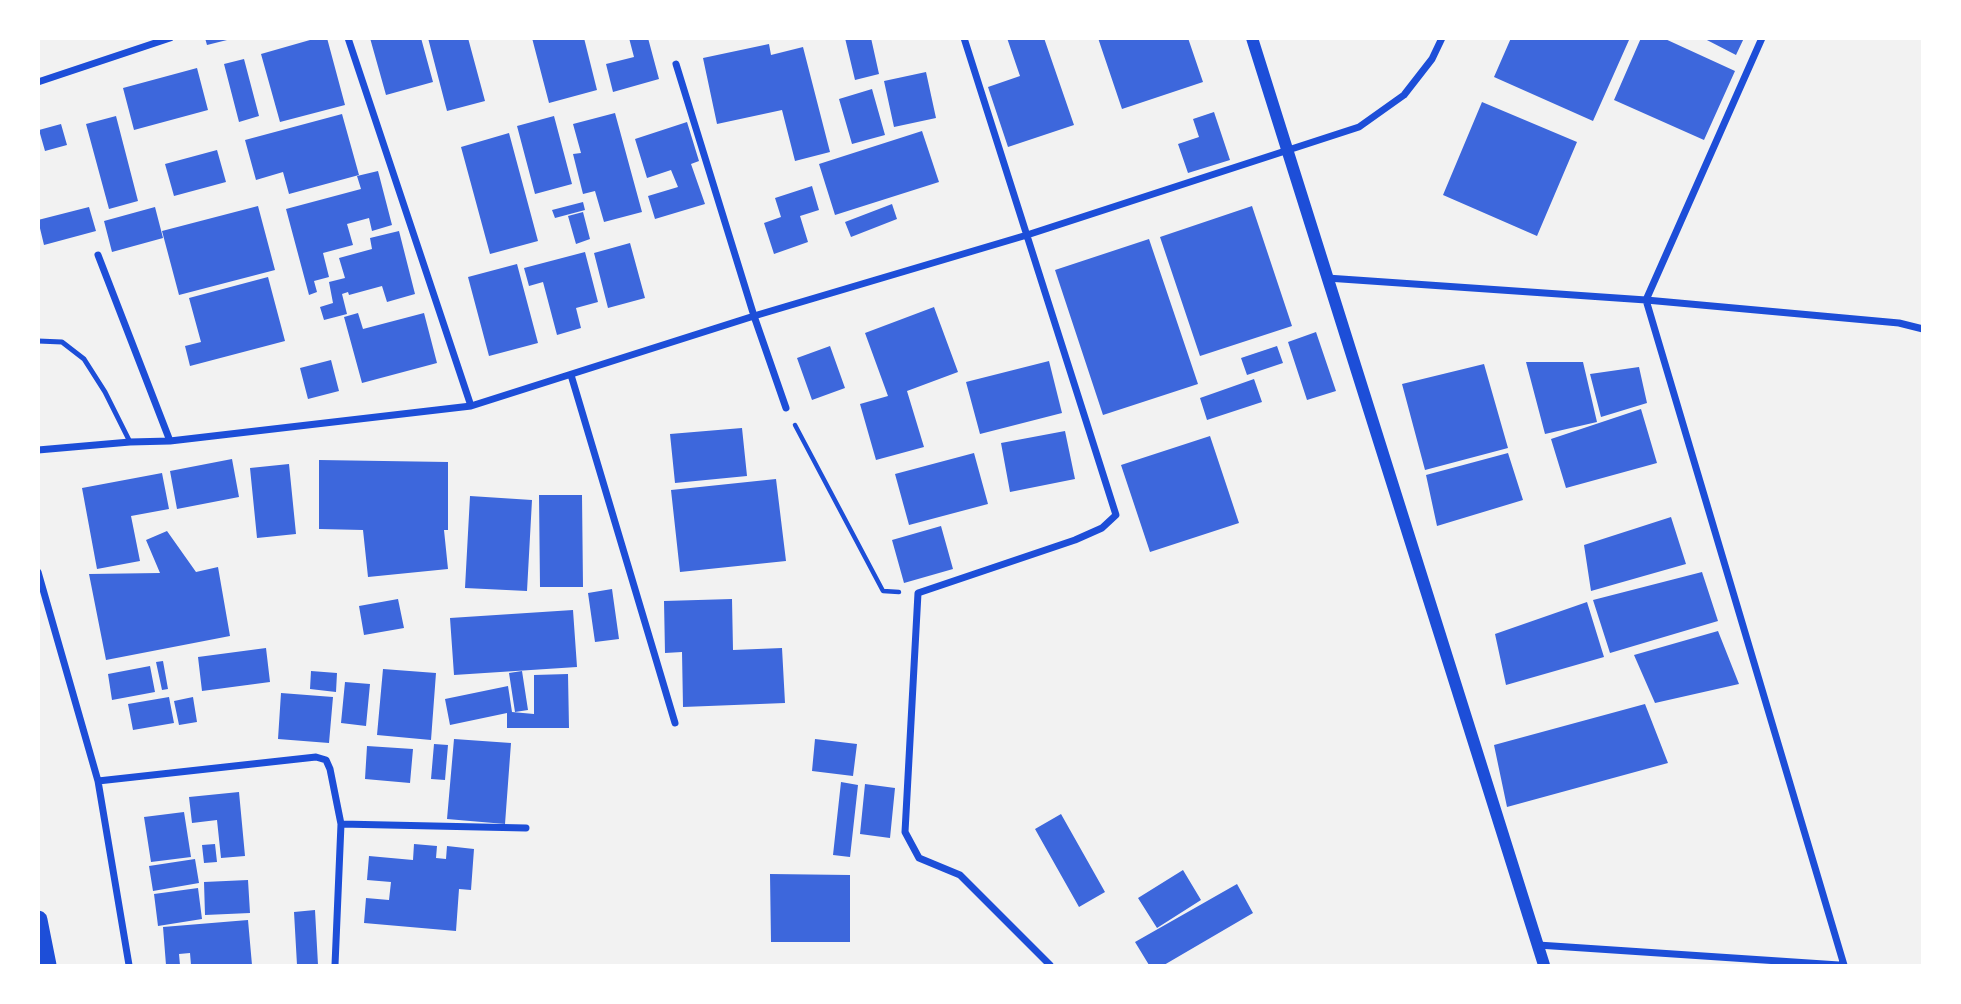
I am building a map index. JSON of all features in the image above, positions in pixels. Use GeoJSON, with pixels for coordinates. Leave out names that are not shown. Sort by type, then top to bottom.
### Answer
{"type":"FeatureCollection","features":[{"type":"Feature","properties":{"kind":"highway"},"geometry":{"type":"LineString","coordinates":[[38,920],[47,965]]}},
{"type":"Feature","properties":{"kind":"street"},"geometry":{"type":"LineString","coordinates":[[38,82],[170,38]]}},
{"type":"Feature","properties":{"kind":"street"},"geometry":{"type":"LineString","coordinates":[[348,38],[471,406]]}},
{"type":"Feature","properties":{"kind":"street"},"geometry":{"type":"LineString","coordinates":[[964,38],[1116,515],[1102,528],[1075,540],[918,593],[905,832],[919,858],[960,874],[1050,965]]}},
{"type":"Feature","properties":{"kind":"street"},"geometry":{"type":"LineString","coordinates":[[1252,38],[1544,965]]}},
{"type":"Feature","properties":{"kind":"street"},"geometry":{"type":"LineString","coordinates":[[38,450],[170,441],[471,406],[754,316],[1027,235],[1359,127],[1404,95],[1432,59],[1443,38]]}},
{"type":"Feature","properties":{"kind":"street"},"geometry":{"type":"LineString","coordinates":[[1538,945],[1841,965],[1646,300],[1762,38]]}},
{"type":"Feature","properties":{"kind":"street"},"geometry":{"type":"LineString","coordinates":[[676,64],[754,316],[786,408]]}},
{"type":"Feature","properties":{"kind":"street"},"geometry":{"type":"LineString","coordinates":[[98,255],[170,441]]}},
{"type":"Feature","properties":{"kind":"street"},"geometry":{"type":"LineString","coordinates":[[1327,278],[1646,300],[1899,323],[1923,329]]}},
{"type":"Feature","properties":{"kind":"street"},"geometry":{"type":"LineString","coordinates":[[571,375],[675,723]]}},
{"type":"Feature","properties":{"kind":"street"},"geometry":{"type":"LineString","coordinates":[[38,572],[98,781],[129,965]]}},
{"type":"Feature","properties":{"kind":"street"},"geometry":{"type":"LineString","coordinates":[[98,781],[316,757],[326,760],[341,824],[335,965]]}},
{"type":"Feature","properties":{"kind":"street"},"geometry":{"type":"LineString","coordinates":[[341,824],[526,828]]}},
{"type":"Feature","properties":{"kind":"lane"},"geometry":{"type":"LineString","coordinates":[[38,341],[62,342],[84,359],[105,392],[130,442]]}},
{"type":"Feature","properties":{"kind":"path"},"geometry":{"type":"LineString","coordinates":[[786,408],[883,591],[918,593]]}},
{"type":"Feature","properties":{"kind":"building"},"geometry":{"type":"Polygon","coordinates":[[[205,38],[231,38],[231,39],[207,45],[205,38]]]}},
{"type":"Feature","properties":{"kind":"building"},"geometry":{"type":"Polygon","coordinates":[[[317,38],[327,38],[345,105],[280,122],[261,54],[317,38]]]}},
{"type":"Feature","properties":{"kind":"building"},"geometry":{"type":"Polygon","coordinates":[[[370,38],[421,38],[433,82],[386,95],[370,38]]]}},
{"type":"Feature","properties":{"kind":"building"},"geometry":{"type":"Polygon","coordinates":[[[428,38],[468,38],[485,101],[447,111],[428,38]]]}},
{"type":"Feature","properties":{"kind":"building"},"geometry":{"type":"Polygon","coordinates":[[[532,38],[584,38],[597,90],[549,103],[532,38]]]}},
{"type":"Feature","properties":{"kind":"building"},"geometry":{"type":"Polygon","coordinates":[[[629,38],[648,38],[659,79],[613,92],[606,64],[634,57],[629,38]]]}},
{"type":"Feature","properties":{"kind":"building"},"geometry":{"type":"Polygon","coordinates":[[[845,38],[871,38],[879,74],[855,80],[845,38]]]}},
{"type":"Feature","properties":{"kind":"building"},"geometry":{"type":"Polygon","coordinates":[[[1007,38],[1044,38],[1074,125],[1008,147],[988,87],[1020,76],[1007,38]]]}},
{"type":"Feature","properties":{"kind":"building"},"geometry":{"type":"Polygon","coordinates":[[[1098,38],[1188,38],[1203,82],[1122,109],[1098,38]]]}},
{"type":"Feature","properties":{"kind":"building"},"geometry":{"type":"Polygon","coordinates":[[[1511,38],[1629,40],[1593,121],[1494,77],[1511,38]]]}},
{"type":"Feature","properties":{"kind":"building"},"geometry":{"type":"Polygon","coordinates":[[[1641,38],[1663,38],[1735,71],[1704,140],[1614,100],[1641,38]]]}},
{"type":"Feature","properties":{"kind":"building"},"geometry":{"type":"Polygon","coordinates":[[[1703,38],[1744,38],[1736,55],[1703,38]]]}},
{"type":"Feature","properties":{"kind":"building"},"geometry":{"type":"Polygon","coordinates":[[[769,44],[771,55],[803,47],[830,152],[795,161],[782,110],[717,124],[703,58],[769,44]]]}},
{"type":"Feature","properties":{"kind":"building"},"geometry":{"type":"Polygon","coordinates":[[[244,59],[259,116],[239,122],[224,64],[244,59]]]}},
{"type":"Feature","properties":{"kind":"building"},"geometry":{"type":"Polygon","coordinates":[[[197,68],[208,110],[134,130],[123,88],[197,68]]]}},
{"type":"Feature","properties":{"kind":"building"},"geometry":{"type":"Polygon","coordinates":[[[926,72],[936,118],[894,127],[884,81],[926,72]]]}},
{"type":"Feature","properties":{"kind":"building"},"geometry":{"type":"Polygon","coordinates":[[[872,89],[885,135],[852,144],[839,99],[872,89]]]}},
{"type":"Feature","properties":{"kind":"building"},"geometry":{"type":"Polygon","coordinates":[[[1482,102],[1577,142],[1537,236],[1443,195],[1482,102]]]}},
{"type":"Feature","properties":{"kind":"building"},"geometry":{"type":"Polygon","coordinates":[[[1214,112],[1230,160],[1188,173],[1178,144],[1199,137],[1193,119],[1214,112]]]}},
{"type":"Feature","properties":{"kind":"building"},"geometry":{"type":"Polygon","coordinates":[[[615,113],[642,212],[604,222],[595,191],[583,194],[573,154],[581,153],[573,124],[615,113]]]}},
{"type":"Feature","properties":{"kind":"building"},"geometry":{"type":"Polygon","coordinates":[[[342,114],[359,175],[289,194],[283,172],[256,180],[245,140],[342,114]]]}},
{"type":"Feature","properties":{"kind":"building"},"geometry":{"type":"Polygon","coordinates":[[[116,116],[138,201],[109,209],[86,124],[116,116]]]}},
{"type":"Feature","properties":{"kind":"building"},"geometry":{"type":"Polygon","coordinates":[[[554,116],[572,184],[535,194],[517,126],[554,116]]]}},
{"type":"Feature","properties":{"kind":"building"},"geometry":{"type":"Polygon","coordinates":[[[687,122],[699,161],[691,164],[705,204],[655,219],[648,196],[678,187],[671,170],[647,178],[635,139],[687,122]]]}},
{"type":"Feature","properties":{"kind":"building"},"geometry":{"type":"Polygon","coordinates":[[[61,124],[67,145],[45,151],[39,130],[61,124]]]}},
{"type":"Feature","properties":{"kind":"building"},"geometry":{"type":"Polygon","coordinates":[[[922,131],[939,182],[835,215],[819,164],[922,131]]]}},
{"type":"Feature","properties":{"kind":"building"},"geometry":{"type":"Polygon","coordinates":[[[509,133],[538,241],[490,254],[461,147],[509,133]]]}},
{"type":"Feature","properties":{"kind":"building"},"geometry":{"type":"Polygon","coordinates":[[[217,150],[226,182],[174,196],[165,164],[217,150]]]}},
{"type":"Feature","properties":{"kind":"building"},"geometry":{"type":"Polygon","coordinates":[[[378,171],[392,225],[372,231],[369,218],[347,224],[353,245],[323,253],[329,277],[314,281],[317,292],[309,295],[286,209],[361,189],[357,176],[378,171]]]}},
{"type":"Feature","properties":{"kind":"building"},"geometry":{"type":"Polygon","coordinates":[[[812,186],[819,210],[800,216],[808,242],[774,254],[764,223],[781,217],[775,198],[812,186]]]}},
{"type":"Feature","properties":{"kind":"building"},"geometry":{"type":"Polygon","coordinates":[[[583,202],[585,210],[555,218],[552,210],[583,202]]]}},
{"type":"Feature","properties":{"kind":"building"},"geometry":{"type":"Polygon","coordinates":[[[892,204],[897,219],[851,237],[845,222],[892,204]]]}},
{"type":"Feature","properties":{"kind":"building"},"geometry":{"type":"Polygon","coordinates":[[[258,206],[275,270],[179,295],[162,231],[258,206]]]}},
{"type":"Feature","properties":{"kind":"building"},"geometry":{"type":"Polygon","coordinates":[[[1252,206],[1292,326],[1200,356],[1160,237],[1252,206]]]}},
{"type":"Feature","properties":{"kind":"building"},"geometry":{"type":"Polygon","coordinates":[[[89,207],[96,231],[44,245],[38,220],[89,207]]]}},
{"type":"Feature","properties":{"kind":"building"},"geometry":{"type":"Polygon","coordinates":[[[155,207],[163,238],[112,252],[104,221],[155,207]]]}},
{"type":"Feature","properties":{"kind":"building"},"geometry":{"type":"Polygon","coordinates":[[[583,212],[590,239],[576,244],[568,216],[583,212]]]}},
{"type":"Feature","properties":{"kind":"building"},"geometry":{"type":"Polygon","coordinates":[[[399,231],[415,294],[387,302],[382,286],[349,295],[348,292],[342,294],[347,314],[324,320],[320,307],[333,303],[329,282],[345,278],[339,258],[372,249],[370,238],[399,231]]]}},
{"type":"Feature","properties":{"kind":"building"},"geometry":{"type":"Polygon","coordinates":[[[1149,239],[1198,384],[1103,415],[1055,270],[1149,239]]]}},
{"type":"Feature","properties":{"kind":"building"},"geometry":{"type":"Polygon","coordinates":[[[630,243],[645,298],[608,308],[594,253],[630,243]]]}},
{"type":"Feature","properties":{"kind":"building"},"geometry":{"type":"Polygon","coordinates":[[[585,252],[598,302],[576,308],[581,328],[557,335],[543,282],[529,286],[524,268],[585,252]]]}},
{"type":"Feature","properties":{"kind":"building"},"geometry":{"type":"Polygon","coordinates":[[[517,264],[538,343],[489,356],[468,277],[517,264]]]}},
{"type":"Feature","properties":{"kind":"building"},"geometry":{"type":"Polygon","coordinates":[[[268,277],[285,341],[190,366],[185,346],[201,342],[189,298],[268,277]]]}},
{"type":"Feature","properties":{"kind":"building"},"geometry":{"type":"Polygon","coordinates":[[[934,307],[958,372],[907,391],[924,447],[876,460],[860,404],[888,396],[865,333],[934,307]]]}},
{"type":"Feature","properties":{"kind":"building"},"geometry":{"type":"Polygon","coordinates":[[[358,313],[363,329],[424,313],[437,363],[362,383],[344,317],[358,313]]]}},
{"type":"Feature","properties":{"kind":"building"},"geometry":{"type":"Polygon","coordinates":[[[1316,332],[1336,391],[1307,400],[1288,342],[1316,332]]]}},
{"type":"Feature","properties":{"kind":"building"},"geometry":{"type":"Polygon","coordinates":[[[830,346],[845,388],[812,400],[797,358],[830,346]]]}},
{"type":"Feature","properties":{"kind":"building"},"geometry":{"type":"Polygon","coordinates":[[[1277,346],[1283,363],[1247,375],[1241,358],[1277,346]]]}},
{"type":"Feature","properties":{"kind":"building"},"geometry":{"type":"Polygon","coordinates":[[[331,360],[339,391],[308,399],[300,368],[331,360]]]}},
{"type":"Feature","properties":{"kind":"building"},"geometry":{"type":"Polygon","coordinates":[[[1049,361],[1062,413],[980,434],[966,382],[1049,361]]]}},
{"type":"Feature","properties":{"kind":"building"},"geometry":{"type":"Polygon","coordinates":[[[1526,362],[1583,362],[1597,422],[1545,434],[1526,362]]]}},
{"type":"Feature","properties":{"kind":"building"},"geometry":{"type":"Polygon","coordinates":[[[1484,364],[1508,448],[1425,470],[1402,384],[1484,364]]]}},
{"type":"Feature","properties":{"kind":"building"},"geometry":{"type":"Polygon","coordinates":[[[1639,367],[1647,403],[1601,417],[1590,374],[1639,367]]]}},
{"type":"Feature","properties":{"kind":"building"},"geometry":{"type":"Polygon","coordinates":[[[1254,379],[1262,402],[1207,420],[1200,398],[1254,379]]]}},
{"type":"Feature","properties":{"kind":"building"},"geometry":{"type":"Polygon","coordinates":[[[1641,409],[1657,463],[1566,488],[1551,439],[1641,409]]]}},
{"type":"Feature","properties":{"kind":"building"},"geometry":{"type":"Polygon","coordinates":[[[742,428],[747,476],[675,483],[670,434],[742,428]]]}},
{"type":"Feature","properties":{"kind":"building"},"geometry":{"type":"Polygon","coordinates":[[[1065,431],[1075,479],[1010,492],[1001,443],[1065,431]]]}},
{"type":"Feature","properties":{"kind":"building"},"geometry":{"type":"Polygon","coordinates":[[[1210,436],[1239,523],[1150,552],[1121,465],[1210,436]]]}},
{"type":"Feature","properties":{"kind":"building"},"geometry":{"type":"Polygon","coordinates":[[[974,453],[988,504],[909,525],[895,474],[974,453]]]}},
{"type":"Feature","properties":{"kind":"building"},"geometry":{"type":"Polygon","coordinates":[[[1508,453],[1523,500],[1437,526],[1426,475],[1508,453]]]}},
{"type":"Feature","properties":{"kind":"building"},"geometry":{"type":"Polygon","coordinates":[[[232,459],[239,497],[177,509],[170,471],[232,459]]]}},
{"type":"Feature","properties":{"kind":"building"},"geometry":{"type":"Polygon","coordinates":[[[319,460],[448,462],[448,530],[444,530],[448,569],[368,577],[363,530],[319,529],[319,460]]]}},
{"type":"Feature","properties":{"kind":"building"},"geometry":{"type":"Polygon","coordinates":[[[289,464],[296,534],[257,538],[250,468],[289,464]]]}},
{"type":"Feature","properties":{"kind":"building"},"geometry":{"type":"Polygon","coordinates":[[[162,473],[169,509],[131,516],[140,561],[97,569],[82,488],[162,473]]]}},
{"type":"Feature","properties":{"kind":"building"},"geometry":{"type":"Polygon","coordinates":[[[776,479],[786,561],[680,572],[671,490],[776,479]]]}},
{"type":"Feature","properties":{"kind":"building"},"geometry":{"type":"Polygon","coordinates":[[[539,495],[582,495],[583,587],[540,587],[539,495]]]}},
{"type":"Feature","properties":{"kind":"building"},"geometry":{"type":"Polygon","coordinates":[[[470,496],[532,500],[527,591],[465,588],[470,496]]]}},
{"type":"Feature","properties":{"kind":"building"},"geometry":{"type":"Polygon","coordinates":[[[1671,517],[1686,564],[1591,591],[1584,545],[1671,517]]]}},
{"type":"Feature","properties":{"kind":"building"},"geometry":{"type":"Polygon","coordinates":[[[941,526],[953,569],[904,583],[892,540],[941,526]]]}},
{"type":"Feature","properties":{"kind":"building"},"geometry":{"type":"Polygon","coordinates":[[[167,531],[196,572],[218,567],[230,636],[106,660],[89,574],[160,573],[146,540],[167,531]]]}},
{"type":"Feature","properties":{"kind":"building"},"geometry":{"type":"Polygon","coordinates":[[[1702,572],[1718,621],[1610,653],[1593,600],[1702,572]]]}},
{"type":"Feature","properties":{"kind":"building"},"geometry":{"type":"Polygon","coordinates":[[[612,589],[619,639],[595,642],[588,593],[612,589]]]}},
{"type":"Feature","properties":{"kind":"building"},"geometry":{"type":"Polygon","coordinates":[[[398,599],[404,628],[364,635],[359,606],[398,599]]]}},
{"type":"Feature","properties":{"kind":"building"},"geometry":{"type":"Polygon","coordinates":[[[732,599],[733,650],[782,648],[785,703],[683,707],[682,652],[665,653],[664,601],[732,599]]]}},
{"type":"Feature","properties":{"kind":"building"},"geometry":{"type":"Polygon","coordinates":[[[1587,602],[1604,657],[1506,685],[1495,634],[1587,602]]]}},
{"type":"Feature","properties":{"kind":"building"},"geometry":{"type":"Polygon","coordinates":[[[573,610],[577,667],[454,675],[450,618],[573,610]]]}},
{"type":"Feature","properties":{"kind":"building"},"geometry":{"type":"Polygon","coordinates":[[[1718,631],[1739,684],[1655,703],[1634,655],[1718,631]]]}},
{"type":"Feature","properties":{"kind":"building"},"geometry":{"type":"Polygon","coordinates":[[[266,648],[270,682],[202,691],[198,657],[266,648]]]}},
{"type":"Feature","properties":{"kind":"building"},"geometry":{"type":"Polygon","coordinates":[[[163,661],[168,689],[162,690],[156,662],[163,661]]]}},
{"type":"Feature","properties":{"kind":"building"},"geometry":{"type":"Polygon","coordinates":[[[150,666],[155,692],[112,700],[108,674],[150,666]]]}},
{"type":"Feature","properties":{"kind":"building"},"geometry":{"type":"Polygon","coordinates":[[[383,669],[436,673],[431,740],[377,735],[383,669]]]}},
{"type":"Feature","properties":{"kind":"building"},"geometry":{"type":"Polygon","coordinates":[[[311,671],[337,673],[336,692],[310,689],[311,671]]]}},
{"type":"Feature","properties":{"kind":"building"},"geometry":{"type":"Polygon","coordinates":[[[522,671],[528,710],[515,712],[509,673],[522,671]]]}},
{"type":"Feature","properties":{"kind":"building"},"geometry":{"type":"Polygon","coordinates":[[[568,674],[569,728],[507,728],[507,713],[450,725],[445,699],[508,686],[512,712],[534,714],[534,675],[568,674]]]}},
{"type":"Feature","properties":{"kind":"building"},"geometry":{"type":"Polygon","coordinates":[[[345,682],[370,684],[366,726],[341,723],[345,682]]]}},
{"type":"Feature","properties":{"kind":"building"},"geometry":{"type":"Polygon","coordinates":[[[281,693],[333,697],[329,743],[278,739],[281,693]]]}},
{"type":"Feature","properties":{"kind":"building"},"geometry":{"type":"Polygon","coordinates":[[[169,697],[174,723],[133,730],[128,704],[169,697]]]}},
{"type":"Feature","properties":{"kind":"building"},"geometry":{"type":"Polygon","coordinates":[[[193,697],[197,722],[179,725],[174,701],[193,697]]]}},
{"type":"Feature","properties":{"kind":"building"},"geometry":{"type":"Polygon","coordinates":[[[1645,704],[1668,763],[1507,807],[1494,745],[1645,704]]]}},
{"type":"Feature","properties":{"kind":"building"},"geometry":{"type":"Polygon","coordinates":[[[454,739],[511,743],[505,824],[447,819],[454,739]]]}},
{"type":"Feature","properties":{"kind":"building"},"geometry":{"type":"Polygon","coordinates":[[[815,739],[857,744],[853,776],[812,771],[815,739]]]}},
{"type":"Feature","properties":{"kind":"building"},"geometry":{"type":"Polygon","coordinates":[[[434,744],[448,745],[445,780],[431,779],[434,744]]]}},
{"type":"Feature","properties":{"kind":"building"},"geometry":{"type":"Polygon","coordinates":[[[367,746],[413,749],[410,783],[365,779],[367,746]]]}},
{"type":"Feature","properties":{"kind":"building"},"geometry":{"type":"Polygon","coordinates":[[[841,782],[858,785],[850,857],[833,855],[841,782]]]}},
{"type":"Feature","properties":{"kind":"building"},"geometry":{"type":"Polygon","coordinates":[[[865,784],[895,788],[890,838],[860,834],[865,784]]]}},
{"type":"Feature","properties":{"kind":"building"},"geometry":{"type":"Polygon","coordinates":[[[239,792],[245,856],[221,858],[217,820],[192,823],[189,797],[239,792]]]}},
{"type":"Feature","properties":{"kind":"building"},"geometry":{"type":"Polygon","coordinates":[[[184,812],[191,857],[151,862],[144,817],[184,812]]]}},
{"type":"Feature","properties":{"kind":"building"},"geometry":{"type":"Polygon","coordinates":[[[1061,814],[1105,892],[1079,907],[1035,829],[1061,814]]]}},
{"type":"Feature","properties":{"kind":"building"},"geometry":{"type":"Polygon","coordinates":[[[215,844],[217,862],[204,863],[202,845],[215,844]]]}},
{"type":"Feature","properties":{"kind":"building"},"geometry":{"type":"Polygon","coordinates":[[[414,844],[437,846],[436,858],[446,859],[447,846],[474,849],[471,890],[459,889],[456,931],[364,923],[366,898],[389,900],[391,882],[367,880],[369,856],[413,860],[414,844]]]}},
{"type":"Feature","properties":{"kind":"building"},"geometry":{"type":"Polygon","coordinates":[[[195,859],[199,883],[153,891],[149,866],[195,859]]]}},
{"type":"Feature","properties":{"kind":"building"},"geometry":{"type":"Polygon","coordinates":[[[1183,870],[1201,900],[1157,928],[1138,898],[1183,870]]]}},
{"type":"Feature","properties":{"kind":"building"},"geometry":{"type":"Polygon","coordinates":[[[770,874],[850,875],[850,942],[771,942],[770,874]]]}},
{"type":"Feature","properties":{"kind":"building"},"geometry":{"type":"Polygon","coordinates":[[[248,880],[250,913],[205,915],[204,882],[248,880]]]}},
{"type":"Feature","properties":{"kind":"building"},"geometry":{"type":"Polygon","coordinates":[[[1237,884],[1253,913],[1164,965],[1149,965],[1135,942],[1237,884]]]}},
{"type":"Feature","properties":{"kind":"building"},"geometry":{"type":"Polygon","coordinates":[[[198,888],[202,919],[158,926],[154,894],[198,888]]]}},
{"type":"Feature","properties":{"kind":"building"},"geometry":{"type":"Polygon","coordinates":[[[315,910],[318,965],[297,965],[294,912],[315,910]]]}},
{"type":"Feature","properties":{"kind":"building"},"geometry":{"type":"Polygon","coordinates":[[[248,920],[252,965],[191,965],[190,953],[179,954],[180,965],[166,965],[163,927],[248,920]]]}}]}
